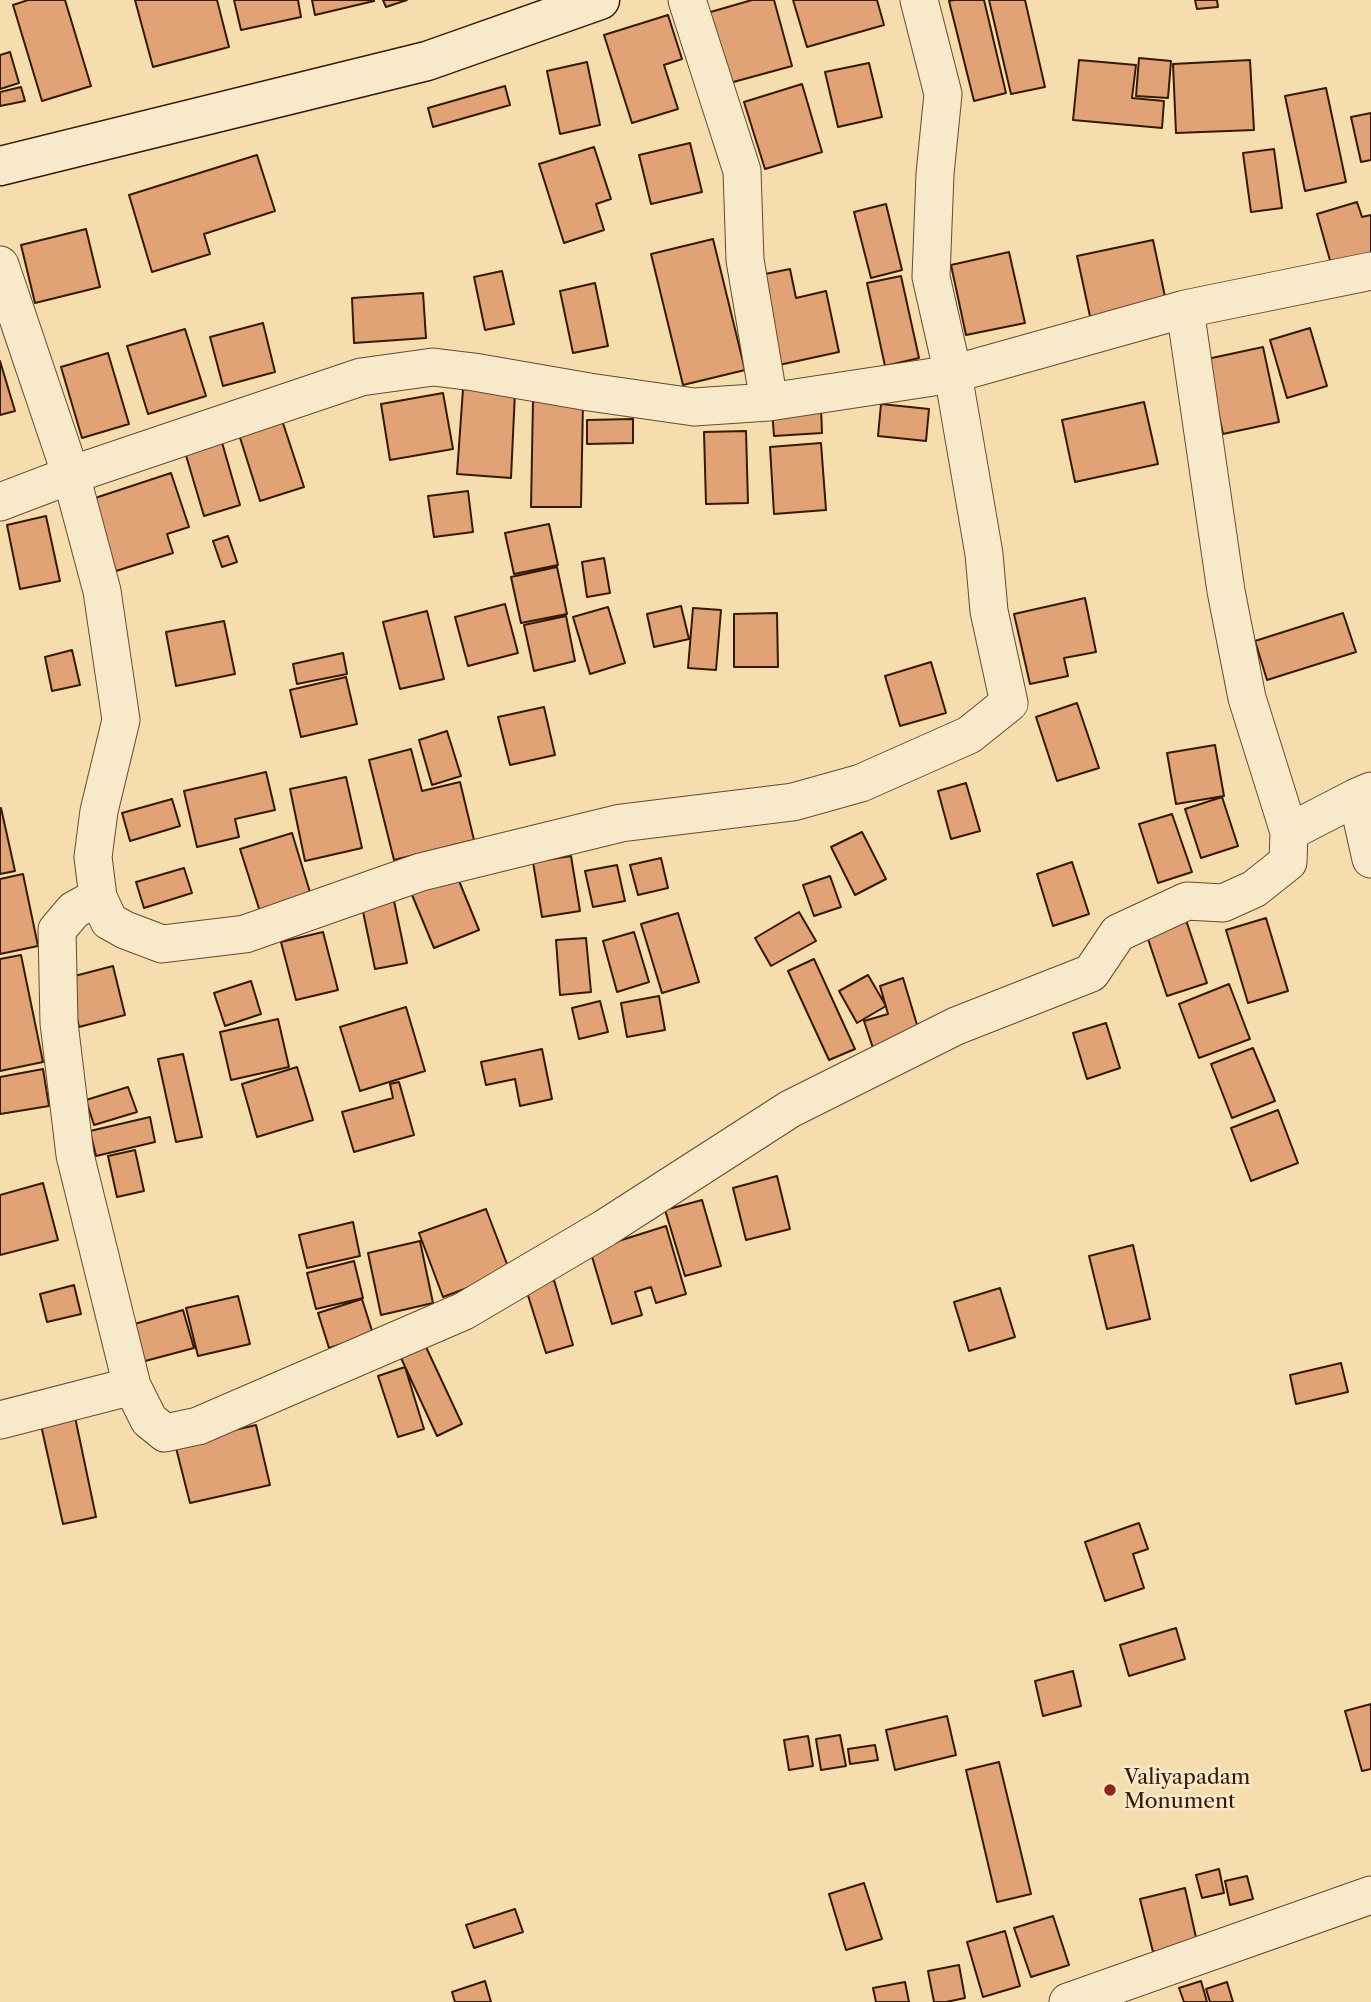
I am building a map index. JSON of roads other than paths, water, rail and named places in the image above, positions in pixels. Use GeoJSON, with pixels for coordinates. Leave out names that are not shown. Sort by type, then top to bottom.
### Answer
{"type":"FeatureCollection","features":[{"type":"Feature","properties":{"kind":"street"},"geometry":{"type":"LineString","coordinates":[[687,0],[742,171],[745,260],[769,402]]}},
{"type":"Feature","properties":{"kind":"street"},"geometry":{"type":"LineString","coordinates":[[0,265],[71,475],[102,591],[121,720],[99,811],[93,857],[98,897],[109,921],[162,944],[245,934],[421,872],[621,824],[793,802],[862,783],[969,735],[1009,702],[989,611],[984,554],[953,374],[931,277],[935,174],[943,94],[919,0]]}},
{"type":"Feature","properties":{"kind":"street"},"geometry":{"type":"LineString","coordinates":[[0,166],[427,61],[583,3]]}},
{"type":"Feature","properties":{"kind":"street"},"geometry":{"type":"LineString","coordinates":[[0,502],[71,475],[361,377],[433,367],[694,407],[769,402],[953,374],[1185,309],[1371,271]]}},
{"type":"Feature","properties":{"kind":"street"},"geometry":{"type":"LineString","coordinates":[[98,897],[74,910],[57,930],[59,1023],[75,1155],[132,1386],[149,1420],[165,1433],[198,1426],[464,1311],[605,1228],[790,1109],[956,1026],[1091,973],[1118,933],[1187,901],[1223,903],[1254,889],[1288,862],[1289,832],[1247,698],[1226,591],[1185,309]]}},
{"type":"Feature","properties":{"kind":"street"},"geometry":{"type":"LineString","coordinates":[[1289,832],[1364,794],[1371,859]]}},
{"type":"Feature","properties":{"kind":"street"},"geometry":{"type":"LineString","coordinates":[[0,1420],[132,1386]]}},
{"type":"Feature","properties":{"kind":"street"},"geometry":{"type":"LineString","coordinates":[[1068,2002],[1371,1895]]}},
{"type":"Feature","properties":{"kind":"place","name":"Valiyapadam Monument"},"geometry":{"type":"Point","coordinates":[1110,1790]}}]}
